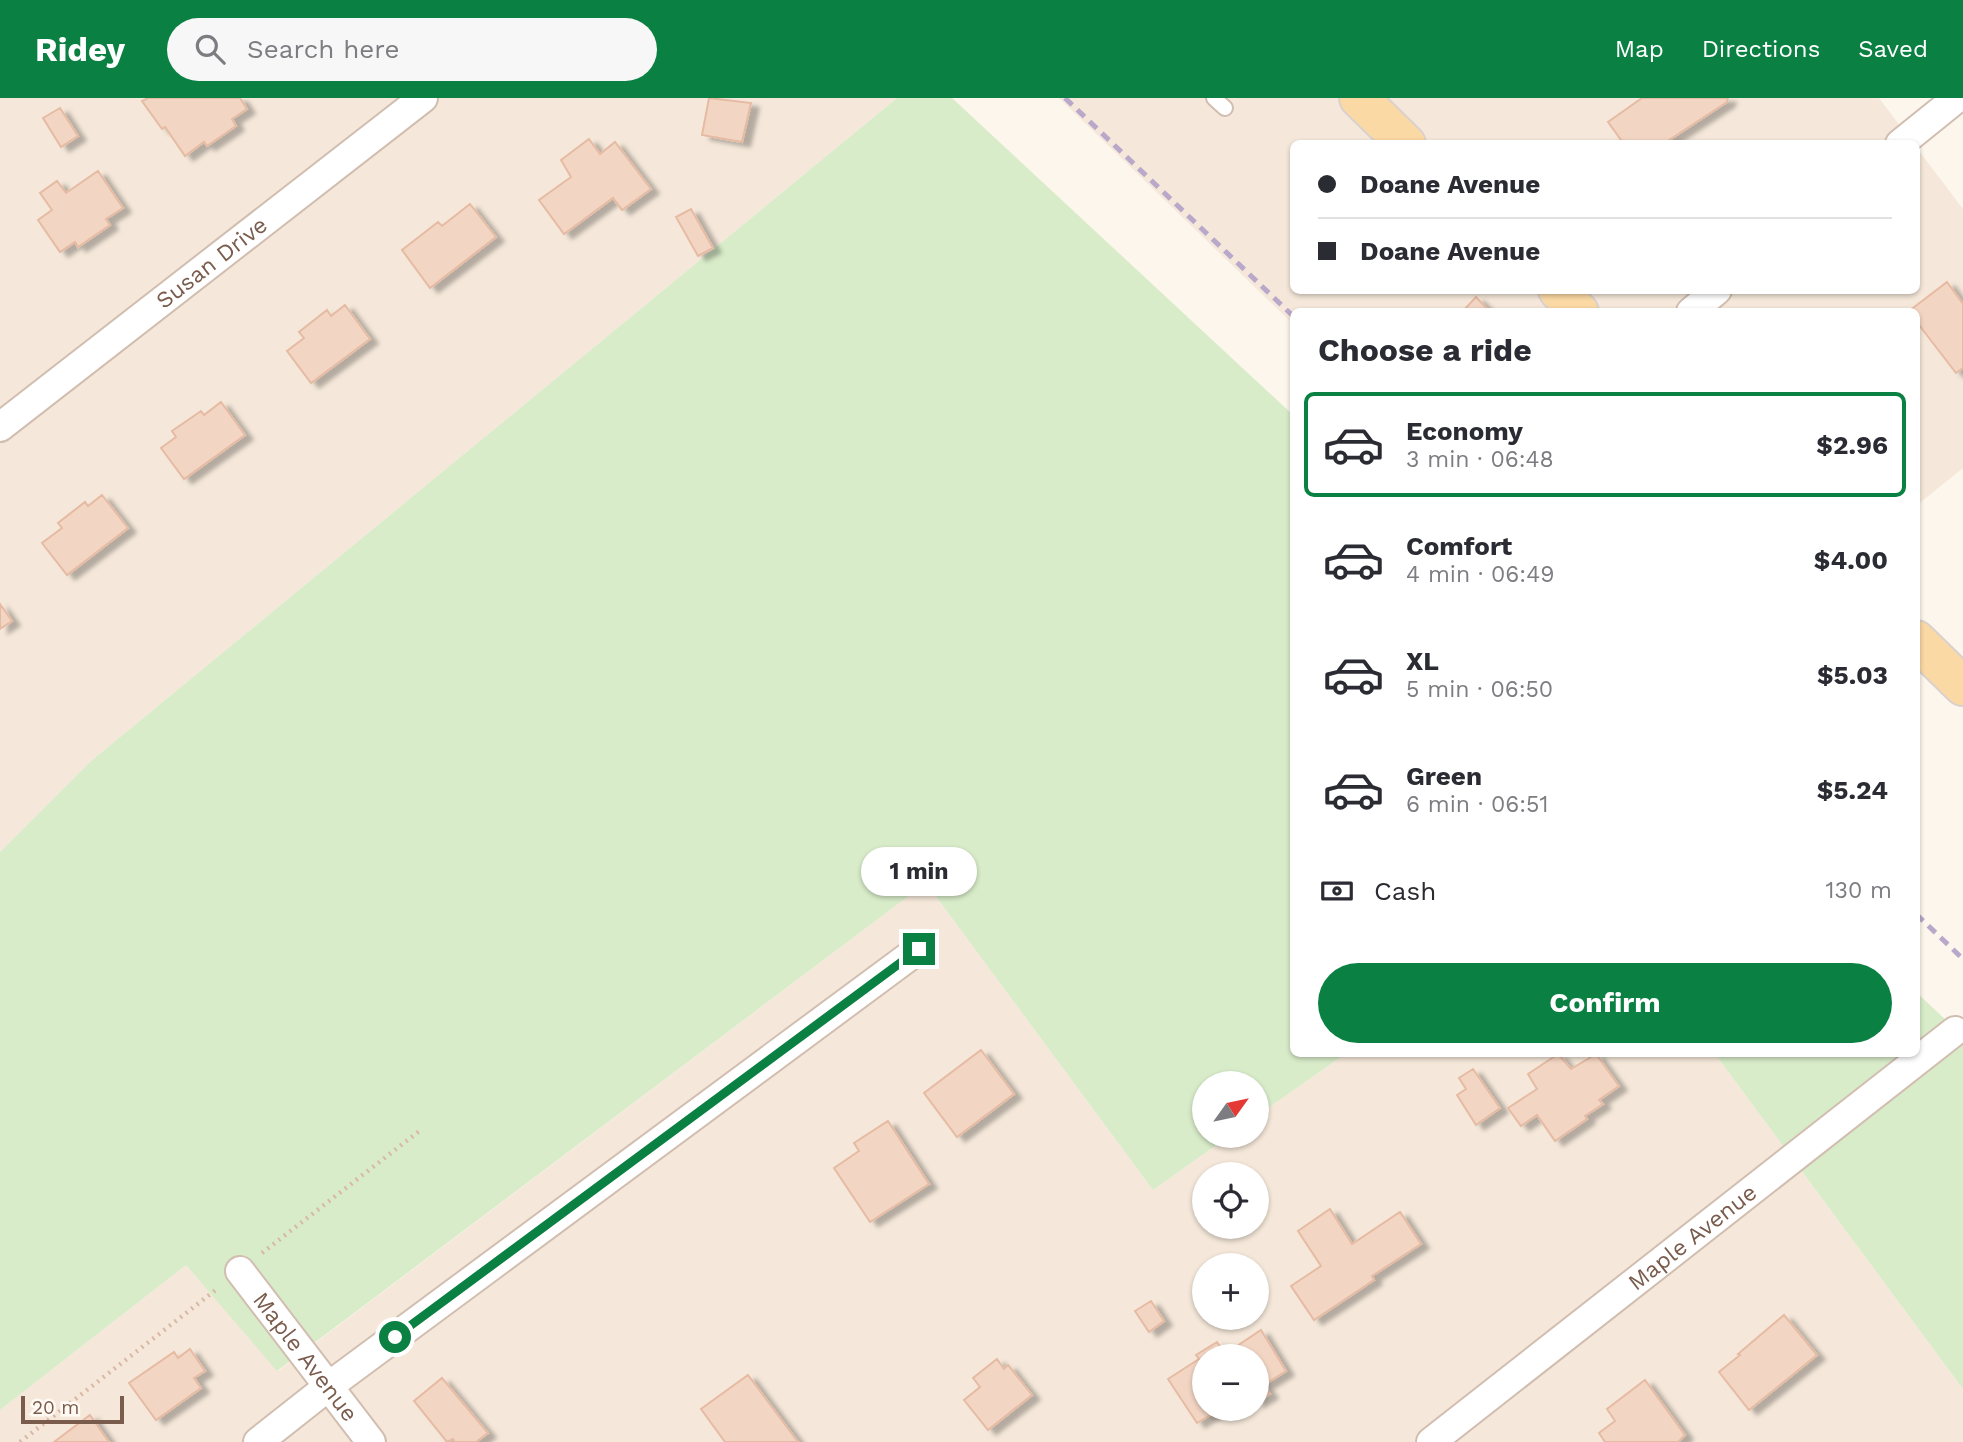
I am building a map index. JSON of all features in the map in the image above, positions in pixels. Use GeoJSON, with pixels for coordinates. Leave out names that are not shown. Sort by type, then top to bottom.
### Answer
{"type":"FeatureCollection","features":[{"type":"Feature","properties":{"kind":"main road"},"geometry":{"type":"LineString","coordinates":[[1359,98],[1402,140]]}},
{"type":"Feature","properties":{"kind":"main road"},"geometry":{"type":"LineString","coordinates":[[1920,644],[1963,686]]}},
{"type":"Feature","properties":{"kind":"street","name":"Susan Drive"},"geometry":{"type":"LineString","coordinates":[[0,427],[423,98]]}},
{"type":"Feature","properties":{"kind":"street"},"geometry":{"type":"LineString","coordinates":[[1905,140],[1957,98]]}},
{"type":"Feature","properties":{"kind":"street"},"geometry":{"type":"LineString","coordinates":[[1696,308],[1712,294]]}},
{"type":"Feature","properties":{"kind":"street"},"geometry":{"type":"LineString","coordinates":[[258,1442],[329,1386],[919,949]]}},
{"type":"Feature","properties":{"kind":"street","name":"Maple Avenue"},"geometry":{"type":"LineString","coordinates":[[1431,1442],[1955,1031]]}},
{"type":"Feature","properties":{"kind":"street","name":"Maple Avenue"},"geometry":{"type":"LineString","coordinates":[[240,1271],[371,1442]]}},
{"type":"Feature","properties":{"kind":"shaded area"},"geometry":{"type":"Polygon","coordinates":[[[0,98],[897,98],[91,761],[0,852],[0,98]]]}},
{"type":"Feature","properties":{"kind":"shaded area"},"geometry":{"type":"Polygon","coordinates":[[[1059,98],[1879,98],[1911,140],[1290,140],[1290,294],[1920,294],[1920,152],[1963,209],[1963,468],[1920,503],[1920,308],[1290,308],[1290,321],[1059,98]]]}},
{"type":"Feature","properties":{"kind":"shaded area"},"geometry":{"type":"Polygon","coordinates":[[[926,883],[1153,1190],[1192,1162],[1192,1239],[1269,1239],[1269,1162],[1192,1162],[1212,1148],[1269,1148],[1269,1108],[1341,1057],[1717,1057],[1963,1389],[1963,1442],[0,1442],[0,1410],[186,1265],[278,1371],[926,883]]]}},
{"type":"Feature","properties":{"kind":"green space"},"geometry":{"type":"Polygon","coordinates":[[[897,98],[952,98],[1290,412],[1290,1057],[1341,1057],[1269,1108],[1269,1071],[1192,1071],[1192,1148],[1212,1148],[1153,1190],[926,883],[277,1371],[186,1265],[0,1410],[0,852],[91,761],[897,98]]]}},
{"type":"Feature","properties":{"kind":"green space"},"geometry":{"type":"Polygon","coordinates":[[[1920,996],[1963,1036],[1963,1389],[1717,1057],[1920,1057],[1920,996]]]}},
{"type":"Feature","properties":{"kind":"building"},"geometry":{"type":"Polygon","coordinates":[[[148,98],[240,98],[247,109],[232,119],[236,126],[207,146],[204,142],[185,156],[165,127],[162,129],[142,101],[148,98]]]}},
{"type":"Feature","properties":{"kind":"building"},"geometry":{"type":"Polygon","coordinates":[[[709,98],[751,103],[742,142],[702,135],[709,98]]]}},
{"type":"Feature","properties":{"kind":"building"},"geometry":{"type":"Polygon","coordinates":[[[1642,98],[1728,98],[1727,102],[1669,140],[1621,140],[1608,122],[1642,98]]]}},
{"type":"Feature","properties":{"kind":"building"},"geometry":{"type":"Polygon","coordinates":[[[60,108],[78,136],[61,147],[43,118],[60,108]]]}},
{"type":"Feature","properties":{"kind":"building"},"geometry":{"type":"Polygon","coordinates":[[[589,139],[600,154],[615,142],[651,189],[622,210],[613,198],[564,234],[539,200],[571,177],[561,160],[589,139]]]}},
{"type":"Feature","properties":{"kind":"building"},"geometry":{"type":"Polygon","coordinates":[[[98,171],[123,208],[106,219],[110,225],[78,247],[75,242],[60,252],[38,220],[52,210],[40,193],[57,181],[66,193],[98,171]]]}},
{"type":"Feature","properties":{"kind":"building"},"geometry":{"type":"Polygon","coordinates":[[[470,204],[496,237],[430,288],[402,250],[438,222],[442,226],[470,204]]]}},
{"type":"Feature","properties":{"kind":"building"},"geometry":{"type":"Polygon","coordinates":[[[691,209],[713,248],[698,256],[676,217],[691,209]]]}},
{"type":"Feature","properties":{"kind":"building"},"geometry":{"type":"Polygon","coordinates":[[[1947,282],[1963,304],[1963,368],[1956,373],[1920,326],[1920,308],[1913,308],[1947,282]]]}},
{"type":"Feature","properties":{"kind":"building"},"geometry":{"type":"Polygon","coordinates":[[[1476,297],[1486,308],[1466,308],[1476,297]]]}},
{"type":"Feature","properties":{"kind":"building"},"geometry":{"type":"Polygon","coordinates":[[[345,305],[370,339],[311,383],[287,351],[304,338],[299,332],[327,310],[331,316],[345,305]]]}},
{"type":"Feature","properties":{"kind":"building"},"geometry":{"type":"Polygon","coordinates":[[[221,402],[245,435],[184,479],[161,448],[176,437],[172,431],[201,411],[204,415],[221,402]]]}},
{"type":"Feature","properties":{"kind":"building"},"geometry":{"type":"Polygon","coordinates":[[[102,495],[128,528],[67,575],[42,543],[62,528],[58,523],[85,502],[88,506],[102,495]]]}},
{"type":"Feature","properties":{"kind":"building"},"geometry":{"type":"Polygon","coordinates":[[[0,604],[12,621],[0,629],[0,604]]]}},
{"type":"Feature","properties":{"kind":"building"},"geometry":{"type":"Polygon","coordinates":[[[981,1050],[1014,1094],[957,1137],[924,1093],[981,1050]]]}},
{"type":"Feature","properties":{"kind":"building"},"geometry":{"type":"Polygon","coordinates":[[[1554,1057],[1561,1057],[1571,1069],[1591,1057],[1598,1057],[1619,1086],[1599,1100],[1603,1104],[1585,1116],[1587,1119],[1555,1141],[1537,1115],[1521,1126],[1508,1108],[1537,1089],[1528,1074],[1554,1057]]]}},
{"type":"Feature","properties":{"kind":"building"},"geometry":{"type":"Polygon","coordinates":[[[1473,1069],[1500,1108],[1476,1125],[1457,1095],[1466,1089],[1459,1078],[1473,1069]]]}},
{"type":"Feature","properties":{"kind":"building"},"geometry":{"type":"Polygon","coordinates":[[[888,1121],[929,1184],[870,1222],[834,1168],[859,1151],[854,1143],[888,1121]]]}},
{"type":"Feature","properties":{"kind":"building"},"geometry":{"type":"Polygon","coordinates":[[[1330,1209],[1352,1244],[1400,1212],[1421,1244],[1372,1276],[1374,1280],[1314,1320],[1291,1286],[1321,1266],[1298,1231],[1330,1209]]]}},
{"type":"Feature","properties":{"kind":"building"},"geometry":{"type":"Polygon","coordinates":[[[1151,1301],[1164,1321],[1149,1332],[1135,1311],[1151,1301]]]}},
{"type":"Feature","properties":{"kind":"building"},"geometry":{"type":"Polygon","coordinates":[[[1784,1315],[1817,1355],[1749,1410],[1719,1372],[1784,1315]]]}},
{"type":"Feature","properties":{"kind":"building"},"geometry":{"type":"Polygon","coordinates":[[[1261,1330],[1286,1371],[1269,1382],[1269,1344],[1240,1344],[1261,1330]]]}},
{"type":"Feature","properties":{"kind":"building"},"geometry":{"type":"Polygon","coordinates":[[[190,1349],[205,1371],[194,1378],[201,1388],[156,1420],[129,1383],[174,1352],[178,1358],[190,1349]]]}},
{"type":"Feature","properties":{"kind":"building"},"geometry":{"type":"Polygon","coordinates":[[[997,1359],[1004,1369],[1008,1365],[1032,1395],[988,1430],[964,1400],[980,1387],[973,1378],[997,1359]]]}},
{"type":"Feature","properties":{"kind":"building"},"geometry":{"type":"Polygon","coordinates":[[[1192,1364],[1192,1415],[1168,1379],[1192,1364]]]}},
{"type":"Feature","properties":{"kind":"building"},"geometry":{"type":"Polygon","coordinates":[[[748,1375],[798,1442],[725,1442],[701,1409],[748,1375]]]}},
{"type":"Feature","properties":{"kind":"building"},"geometry":{"type":"Polygon","coordinates":[[[442,1378],[488,1433],[476,1442],[455,1442],[453,1439],[447,1442],[414,1401],[442,1378]]]}},
{"type":"Feature","properties":{"kind":"building"},"geometry":{"type":"Polygon","coordinates":[[[1645,1380],[1685,1435],[1678,1442],[1605,1442],[1599,1433],[1615,1421],[1607,1409],[1645,1380]]]}},
{"type":"Feature","properties":{"kind":"building"},"geometry":{"type":"Polygon","coordinates":[[[90,1415],[109,1442],[54,1442],[90,1415]]]}},
{"type":"Feature","properties":{"kind":"railway"},"geometry":{"type":"LineString","coordinates":[[1065,98],[1290,313]]}},
{"type":"Feature","properties":{"kind":"railway"},"geometry":{"type":"LineString","coordinates":[[1920,918],[1963,959]]}},
{"type":"Feature","properties":{"kind":"route"},"geometry":{"type":"LineString","coordinates":[[395,1337],[919,949]]}}]}
